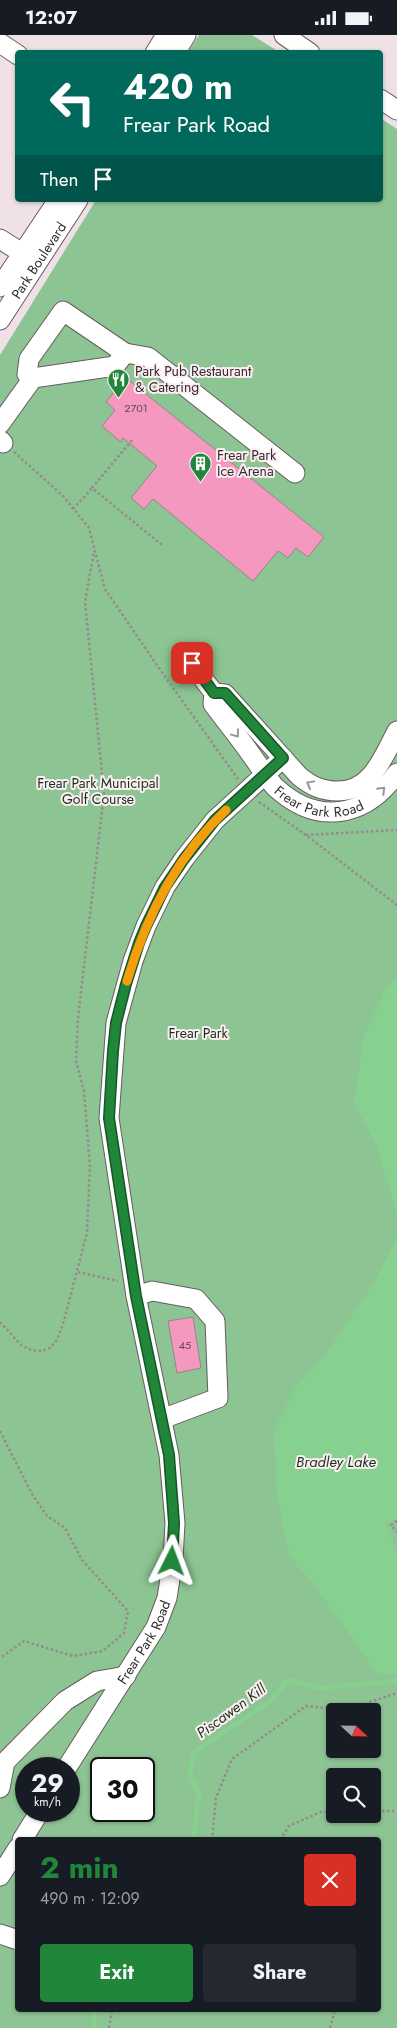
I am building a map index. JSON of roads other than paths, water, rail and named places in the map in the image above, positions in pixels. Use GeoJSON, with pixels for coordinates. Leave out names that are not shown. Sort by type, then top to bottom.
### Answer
{"type":"FeatureCollection","features":[{"type":"Feature","properties":{"kind":"street"},"geometry":{"type":"LineString","coordinates":[[156,50],[166,35]]}},
{"type":"Feature","properties":{"kind":"street"},"geometry":{"type":"LineString","coordinates":[[177,50],[186,35]]}},
{"type":"Feature","properties":{"kind":"street"},"geometry":{"type":"LineString","coordinates":[[284,35],[306,50]]}},
{"type":"Feature","properties":{"kind":"street"},"geometry":{"type":"LineString","coordinates":[[0,43],[15,53]]}},
{"type":"Feature","properties":{"kind":"street"},"geometry":{"type":"LineString","coordinates":[[383,101],[397,110]]}},
{"type":"Feature","properties":{"kind":"street","name":"Park Boulevard"},"geometry":{"type":"LineString","coordinates":[[0,320],[57,202]]}},
{"type":"Feature","properties":{"kind":"street","name":"Park Boulevard"},"geometry":{"type":"LineString","coordinates":[[0,287],[30,258],[76,202]]}},
{"type":"Feature","properties":{"kind":"street"},"geometry":{"type":"LineString","coordinates":[[0,239],[30,258]]}},
{"type":"Feature","properties":{"kind":"street"},"geometry":{"type":"LineString","coordinates":[[34,379],[27,373],[29,359],[63,311],[125,353],[148,357],[295,473]]}},
{"type":"Feature","properties":{"kind":"street"},"geometry":{"type":"LineString","coordinates":[[0,424],[34,379],[115,366],[125,353]]}},
{"type":"Feature","properties":{"kind":"street","name":"Frear Park Road"},"geometry":{"type":"LineString","coordinates":[[192,663],[214,693],[213,704],[275,787],[305,807],[338,812],[357,808],[371,801],[397,773]]}},
{"type":"Feature","properties":{"kind":"street","name":"Frear Park Road"},"geometry":{"type":"LineString","coordinates":[[214,693],[225,693],[299,776],[316,788],[328,791],[352,790],[364,783],[373,774],[397,731]]}},
{"type":"Feature","properties":{"kind":"street","name":"Frear Park Road"},"geometry":{"type":"LineString","coordinates":[[74,1757],[156,1627],[167,1598],[174,1523],[173,1493],[162,1419],[136,1296],[109,1118],[116,1023],[126,984],[146,926],[165,887],[184,859],[215,820],[283,758]]}},
{"type":"Feature","properties":{"kind":"street"},"geometry":{"type":"LineString","coordinates":[[136,1296],[152,1291],[196,1299],[215,1321],[218,1398],[162,1419]]}},
{"type":"Feature","properties":{"kind":"street"},"geometry":{"type":"LineString","coordinates":[[0,1788],[5,1762],[66,1701],[97,1681],[126,1676]]}},
{"type":"Feature","properties":{"kind":"street"},"geometry":{"type":"LineString","coordinates":[[24,1837],[33,1822]]}},
{"type":"Feature","properties":{"kind":"street"},"geometry":{"type":"LineString","coordinates":[[1,1872],[15,1852]]}},
{"type":"Feature","properties":{"kind":"street"},"geometry":{"type":"LineString","coordinates":[[0,1933],[15,1939]]}},
{"type":"Feature","properties":{"kind":"water"},"geometry":{"type":"Polygon","coordinates":[[[397,977],[397,1212],[376,1144],[354,1103],[364,1036],[387,987],[397,977]]]}},
{"type":"Feature","properties":{"kind":"water","name":"Bradley Lake"},"geometry":{"type":"Polygon","coordinates":[[[397,1239],[397,1518],[386,1524],[397,1553],[397,1675],[377,1673],[315,1586],[289,1556],[277,1494],[274,1431],[296,1386],[326,1354],[372,1286],[397,1239]]]}},
{"type":"Feature","properties":{"kind":"waterway","name":"Piscawen Kill"},"geometry":{"type":"LineString","coordinates":[[193,1837],[199,1793],[190,1777],[193,1753],[269,1702],[288,1680],[320,1688],[397,1681]]}},
{"type":"Feature","properties":{"kind":"waterway"},"geometry":{"type":"LineString","coordinates":[[93,2028],[95,2012]]}},
{"type":"Feature","properties":{"kind":"place","name":"Park Pub Restaurant & Catering"},"geometry":{"type":"Point","coordinates":[119,398]}},
{"type":"Feature","properties":{"kind":"place","name":"Frear Park Ice Arena"},"geometry":{"type":"Point","coordinates":[201,482]}},
{"type":"Feature","properties":{"kind":"park label","name":"Frear Park Municipal Golf Course"},"geometry":{"type":"Point","coordinates":[98,791]}},
{"type":"Feature","properties":{"kind":"park label","name":"Frear Park"},"geometry":{"type":"Point","coordinates":[198,1033]}}]}
